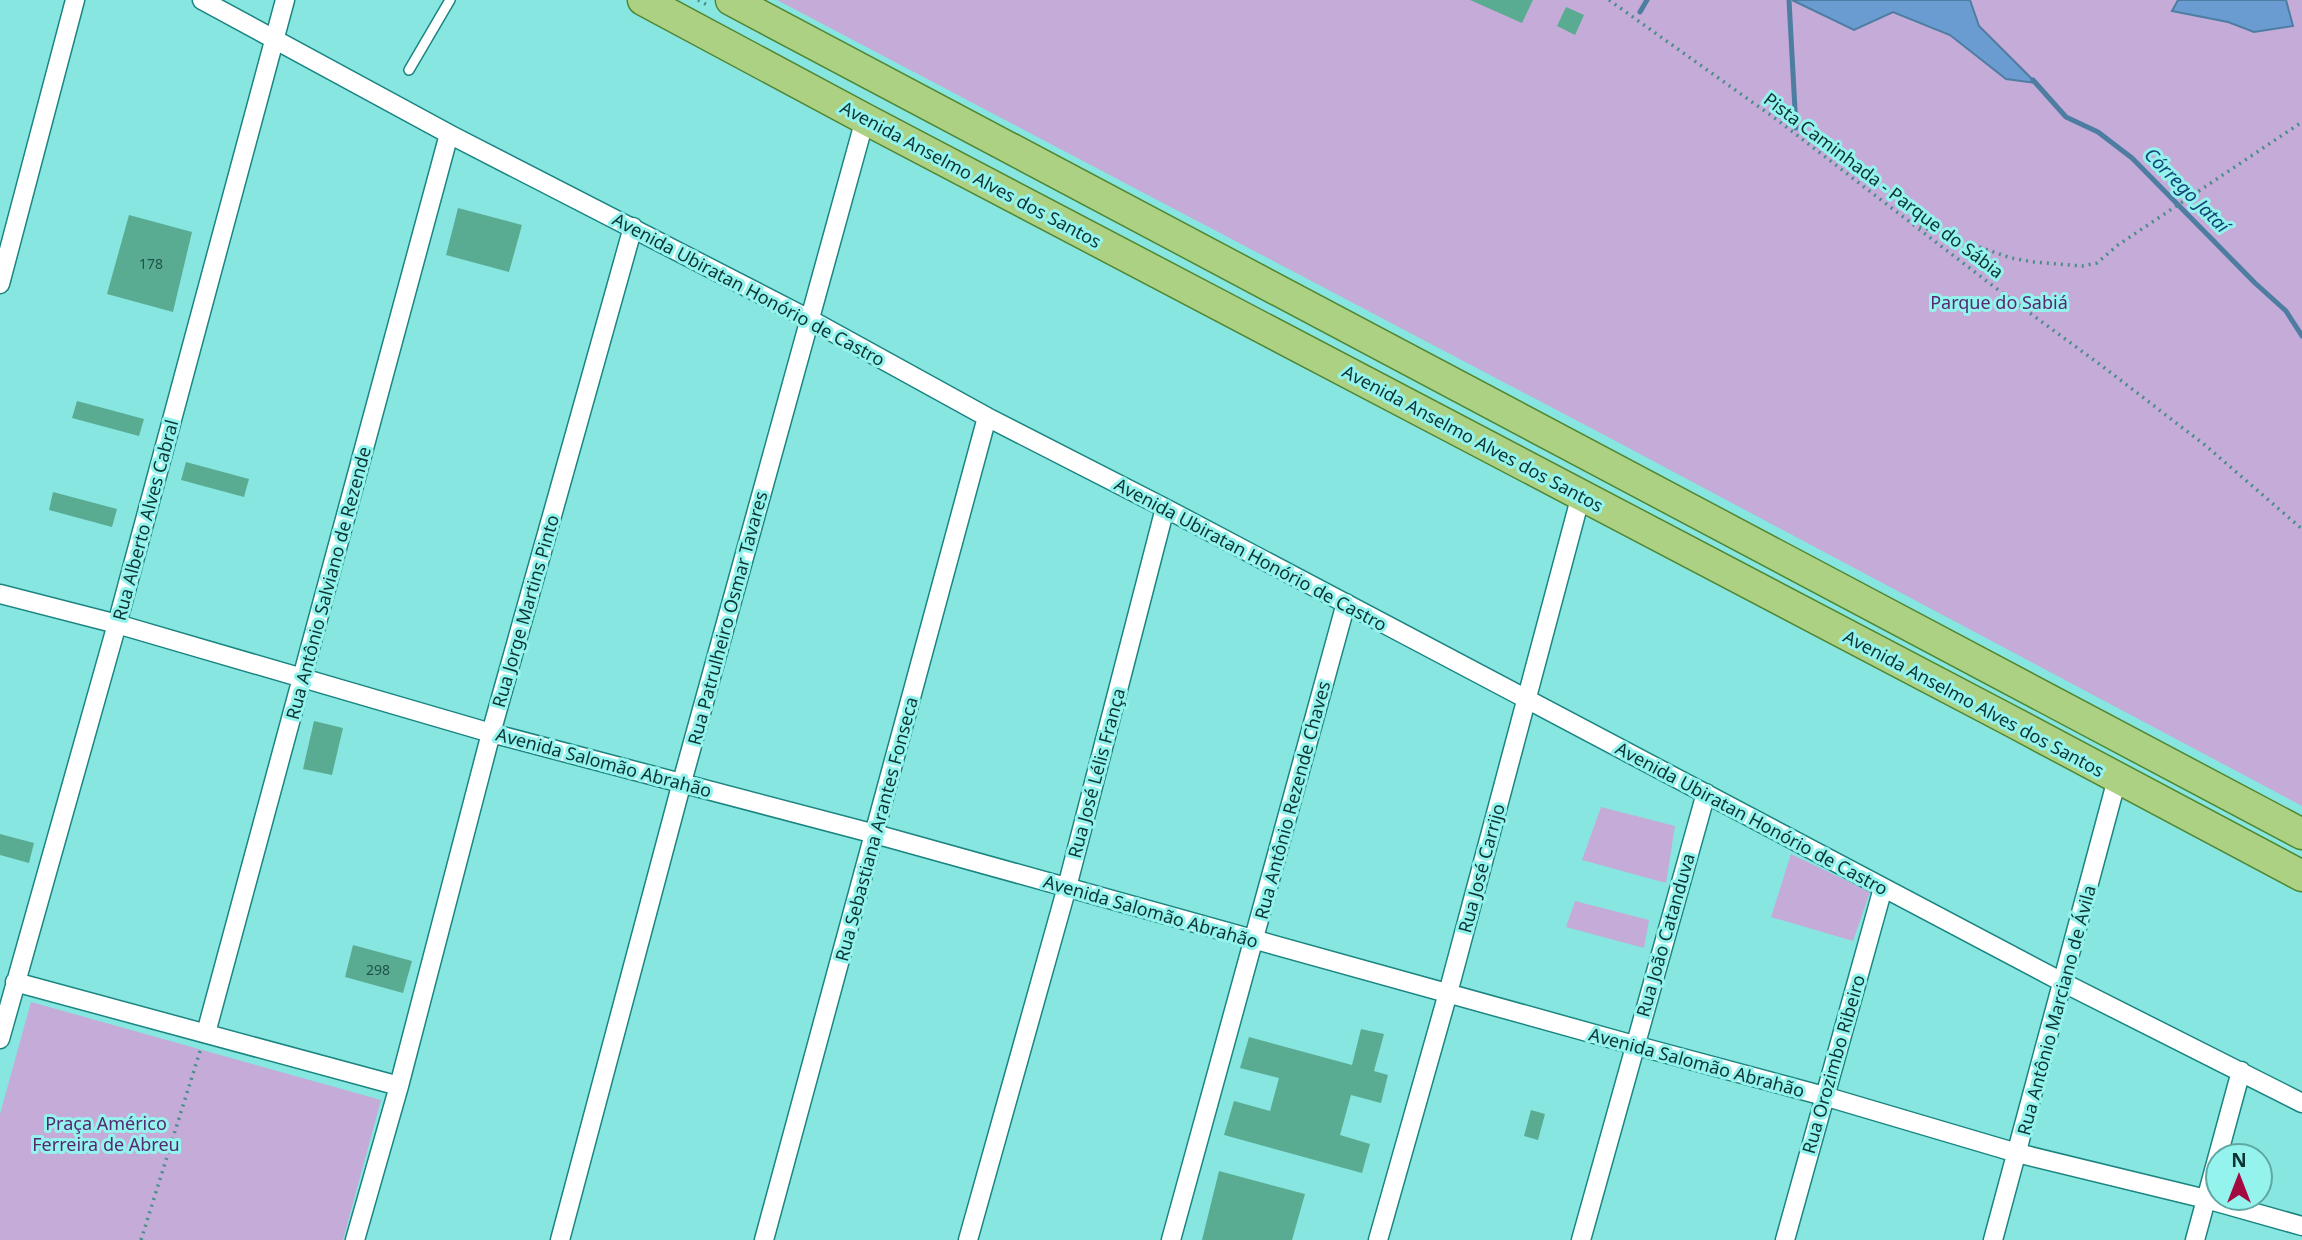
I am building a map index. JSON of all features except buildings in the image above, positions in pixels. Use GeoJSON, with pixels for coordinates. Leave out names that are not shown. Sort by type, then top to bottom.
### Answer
{"type":"FeatureCollection","features":[{"type":"Feature","properties":{"kind":"main road","name":"Avenida Anselmo Alves dos Santos"},"geometry":{"type":"LineString","coordinates":[[643,0],[865,120],[2302,876]]}},
{"type":"Feature","properties":{"kind":"main road"},"geometry":{"type":"LineString","coordinates":[[732,0],[2302,834]]}},
{"type":"Feature","properties":{"kind":"main road"},"geometry":{"type":"LineString","coordinates":[[1817,620],[1838,586]]}},
{"type":"Feature","properties":{"kind":"main road"},"geometry":{"type":"LineString","coordinates":[[1867,646],[1878,623],[1893,617]]}},
{"type":"Feature","properties":{"kind":"street"},"geometry":{"type":"LineString","coordinates":[[0,284],[75,0]]}},
{"type":"Feature","properties":{"kind":"street","name":"Avenida Ubiratan Honório de Castro"},"geometry":{"type":"LineString","coordinates":[[202,0],[449,134],[809,318],[987,418],[1165,508],[2064,983],[2302,1103]]}},
{"type":"Feature","properties":{"kind":"street","name":"Rua Alberto Alves Cabral"},"geometry":{"type":"LineString","coordinates":[[0,1039],[117,625],[285,0]]}},
{"type":"Feature","properties":{"kind":"street","name":"Rua Patrulheiro Osmar Tavares"},"geometry":{"type":"LineString","coordinates":[[560,1240],[682,782],[865,120]]}},
{"type":"Feature","properties":{"kind":"street","name":"Rua Antônio Salviano de Rezende"},"geometry":{"type":"LineString","coordinates":[[206,1033],[449,134]]}},
{"type":"Feature","properties":{"kind":"street","name":"Rua Jorge Martins Pinto"},"geometry":{"type":"LineString","coordinates":[[355,1240],[491,733],[633,227]]}},
{"type":"Feature","properties":{"kind":"street","name":"Rua Sebastiana Arantes Fonseca"},"geometry":{"type":"LineString","coordinates":[[764,1240],[987,418]]}},
{"type":"Feature","properties":{"kind":"street","name":"Rua José Carrijo"},"geometry":{"type":"LineString","coordinates":[[1378,1240],[1448,993],[1581,495]]}},
{"type":"Feature","properties":{"kind":"street","name":"Rua José Lélis França"},"geometry":{"type":"LineString","coordinates":[[968,1240],[1067,887],[1165,508]]}},
{"type":"Feature","properties":{"kind":"street","name":"Avenida Salomão Abrahão"},"geometry":{"type":"LineString","coordinates":[[0,594],[491,733],[875,834],[1824,1096],[2017,1153],[2204,1199]]}},
{"type":"Feature","properties":{"kind":"street","name":"Rua Antônio Rezende Chaves"},"geometry":{"type":"LineString","coordinates":[[1171,1240],[1346,603]]}},
{"type":"Feature","properties":{"kind":"street","name":"Rua Antônio Marciano de Ávila"},"geometry":{"type":"LineString","coordinates":[[1993,1240],[2117,779]]}},
{"type":"Feature","properties":{"kind":"street","name":"Rua João Catanduva"},"geometry":{"type":"LineString","coordinates":[[1581,1240],[1706,793]]}},
{"type":"Feature","properties":{"kind":"street","name":"Rua Orozimbo Ribeiro"},"geometry":{"type":"LineString","coordinates":[[1785,1240],[1884,888]]}},
{"type":"Feature","properties":{"kind":"street"},"geometry":{"type":"LineString","coordinates":[[15,982],[398,1086]]}},
{"type":"Feature","properties":{"kind":"street"},"geometry":{"type":"LineString","coordinates":[[2222,1142],[2241,1071]]}},
{"type":"Feature","properties":{"kind":"street"},"geometry":{"type":"LineString","coordinates":[[2195,1240],[2204,1206]]}},
{"type":"Feature","properties":{"kind":"street","name":"Avenida Salomão Abrahão"},"geometry":{"type":"LineString","coordinates":[[2252,1212],[2302,1226]]}},
{"type":"Feature","properties":{"kind":"lane"},"geometry":{"type":"LineString","coordinates":[[409,71],[450,0]]}},
{"type":"Feature","properties":{"kind":"path","name":"Pista Caminhada - Parque do Sábia"},"geometry":{"type":"LineString","coordinates":[[1609,0],[1776,119],[2196,439],[2302,529]]}},
{"type":"Feature","properties":{"kind":"path"},"geometry":{"type":"LineString","coordinates":[[1911,224],[2011,258],[2082,266],[2097,263],[2118,245],[2300,123]]}},
{"type":"Feature","properties":{"kind":"path"},"geometry":{"type":"LineString","coordinates":[[141,1240],[206,1033]]}},
{"type":"Feature","properties":{"kind":"green space","name":"Parque do Sabiá"},"geometry":{"type":"Polygon","coordinates":[[[777,0],[2302,0],[2302,806],[1606,436],[777,0]]]}},
{"type":"Feature","properties":{"kind":"green space"},"geometry":{"type":"Polygon","coordinates":[[[1601,807],[1675,826],[1666,883],[1582,860],[1601,807]]]}},
{"type":"Feature","properties":{"kind":"green space"},"geometry":{"type":"Polygon","coordinates":[[[1791,854],[1870,892],[1853,941],[1771,917],[1791,854]]]}},
{"type":"Feature","properties":{"kind":"green space"},"geometry":{"type":"Polygon","coordinates":[[[1575,901],[1649,920],[1644,948],[1566,927],[1575,901]]]}},
{"type":"Feature","properties":{"kind":"green space","name":"Praça Américo Ferreira de Abreu"},"geometry":{"type":"Polygon","coordinates":[[[31,1002],[381,1100],[343,1240],[0,1240],[0,1114],[31,1002]]]}},
{"type":"Feature","properties":{"kind":"water"},"geometry":{"type":"Polygon","coordinates":[[[1792,0],[1970,0],[1979,26],[2036,83],[2006,79],[1950,35],[1893,12],[1854,30],[1792,0]]]}},
{"type":"Feature","properties":{"kind":"water"},"geometry":{"type":"Polygon","coordinates":[[[2178,0],[2286,0],[2293,26],[2254,32],[2228,22],[2172,11],[2178,0]]]}},
{"type":"Feature","properties":{"kind":"waterway"},"geometry":{"type":"LineString","coordinates":[[1640,12],[1647,0]]}},
{"type":"Feature","properties":{"kind":"waterway"},"geometry":{"type":"LineString","coordinates":[[1789,0],[1796,128]]}},
{"type":"Feature","properties":{"kind":"waterway","name":"Córrego Jataí"},"geometry":{"type":"LineString","coordinates":[[2033,80],[2066,117],[2098,132],[2132,158],[2286,311],[2302,336]]}}]}
